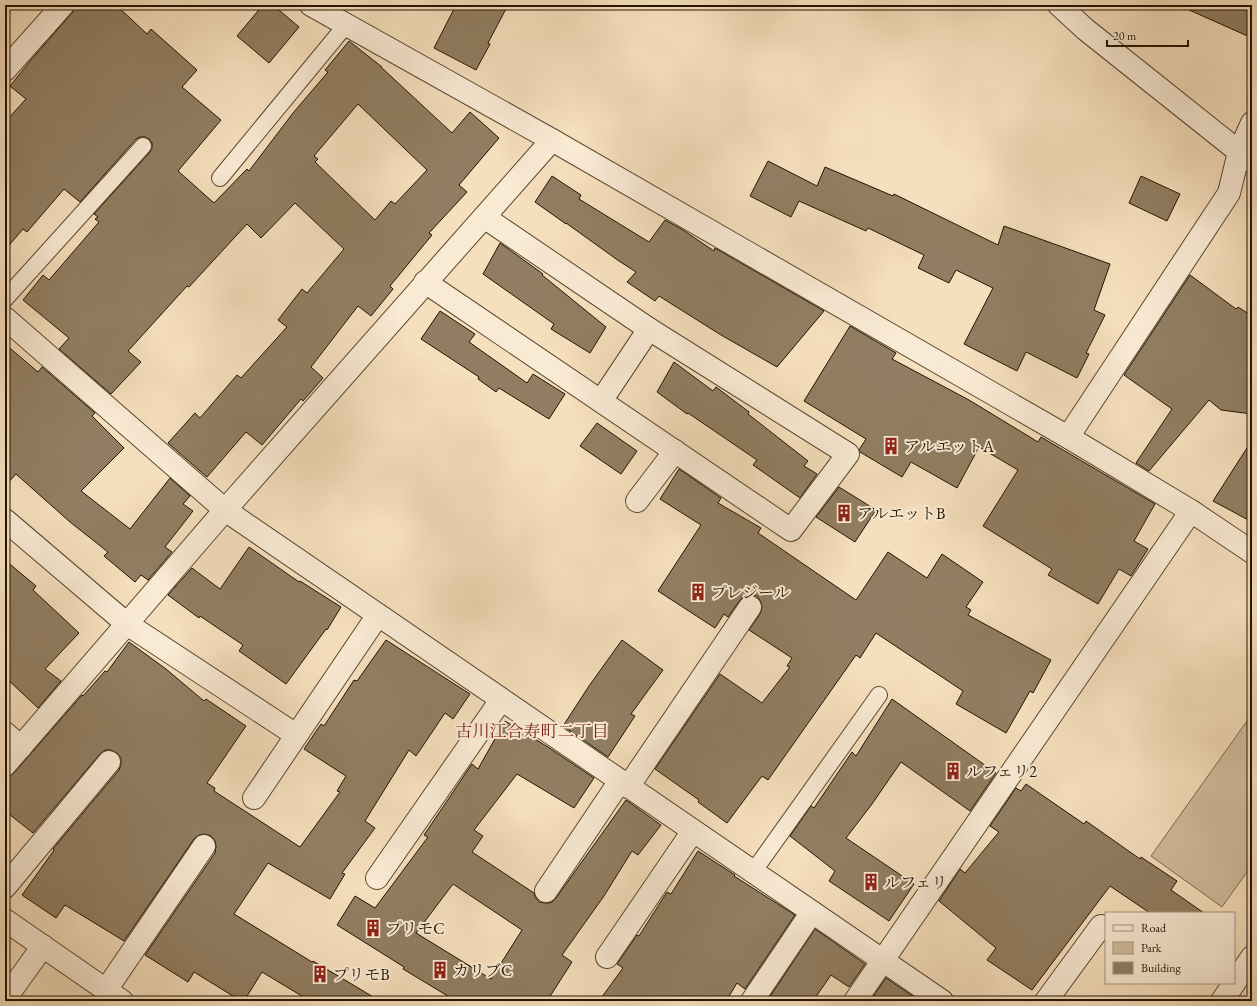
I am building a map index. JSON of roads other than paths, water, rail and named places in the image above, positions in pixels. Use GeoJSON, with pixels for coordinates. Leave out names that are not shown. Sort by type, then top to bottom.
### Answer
{"type":"FeatureCollection","features":[{"type":"Feature","properties":{"kind":"street"},"geometry":{"type":"LineString","coordinates":[[5,70],[63,5]]}},
{"type":"Feature","properties":{"kind":"street"},"geometry":{"type":"LineString","coordinates":[[311,5],[552,140],[1068,437],[1191,511],[1252,552]]}},
{"type":"Feature","properties":{"kind":"street"},"geometry":{"type":"LineString","coordinates":[[1059,5],[1084,29],[1246,157]]}},
{"type":"Feature","properties":{"kind":"street"},"geometry":{"type":"LineString","coordinates":[[1068,437],[1228,193],[1246,157],[1252,124]]}},
{"type":"Feature","properties":{"kind":"street"},"geometry":{"type":"LineString","coordinates":[[5,765],[13,740],[126,624],[552,140]]}},
{"type":"Feature","properties":{"kind":"street"},"geometry":{"type":"LineString","coordinates":[[426,282],[791,530],[848,454],[649,329],[484,217]]}},
{"type":"Feature","properties":{"kind":"street"},"geometry":{"type":"LineString","coordinates":[[5,318],[225,510],[942,1001]]}},
{"type":"Feature","properties":{"kind":"street"},"geometry":{"type":"LineString","coordinates":[[601,401],[649,329]]}},
{"type":"Feature","properties":{"kind":"street"},"geometry":{"type":"LineString","coordinates":[[637,501],[675,451]]}},
{"type":"Feature","properties":{"kind":"street"},"geometry":{"type":"LineString","coordinates":[[854,1001],[1191,511]]}},
{"type":"Feature","properties":{"kind":"street"},"geometry":{"type":"LineString","coordinates":[[5,520],[126,624],[296,735]]}},
{"type":"Feature","properties":{"kind":"street"},"geometry":{"type":"LineString","coordinates":[[546,891],[750,607]]}},
{"type":"Feature","properties":{"kind":"street"},"geometry":{"type":"LineString","coordinates":[[254,798],[378,615]]}},
{"type":"Feature","properties":{"kind":"street"},"geometry":{"type":"LineString","coordinates":[[377,878],[501,700]]}},
{"type":"Feature","properties":{"kind":"street"},"geometry":{"type":"LineString","coordinates":[[5,887],[108,762]]}},
{"type":"Feature","properties":{"kind":"street"},"geometry":{"type":"LineString","coordinates":[[607,957],[693,831]]}},
{"type":"Feature","properties":{"kind":"street"},"geometry":{"type":"LineString","coordinates":[[5,920],[114,995],[204,846]]}},
{"type":"Feature","properties":{"kind":"street"},"geometry":{"type":"LineString","coordinates":[[752,1001],[812,912]]}},
{"type":"Feature","properties":{"kind":"street"},"geometry":{"type":"LineString","coordinates":[[1046,1001],[1101,926]]}},
{"type":"Feature","properties":{"kind":"street"},"geometry":{"type":"LineString","coordinates":[[5,999],[43,946]]}},
{"type":"Feature","properties":{"kind":"street"},"geometry":{"type":"LineString","coordinates":[[1235,982],[1252,957]]}},
{"type":"Feature","properties":{"kind":"street"},"geometry":{"type":"LineString","coordinates":[[1222,1001],[1234,984]]}},
{"type":"Feature","properties":{"kind":"lane"},"geometry":{"type":"LineString","coordinates":[[220,178],[346,25]]}},
{"type":"Feature","properties":{"kind":"lane"},"geometry":{"type":"LineString","coordinates":[[5,299],[143,146]]}},
{"type":"Feature","properties":{"kind":"lane"},"geometry":{"type":"LineString","coordinates":[[753,872],[879,695]]}},
{"type":"Feature","properties":{"kind":"place","name":"アルエットA"},"geometry":{"type":"Point","coordinates":[891,446]}},
{"type":"Feature","properties":{"kind":"place","name":"アルエットB"},"geometry":{"type":"Point","coordinates":[844,513]}},
{"type":"Feature","properties":{"kind":"place","name":"プレジール"},"geometry":{"type":"Point","coordinates":[698,592]}},
{"type":"Feature","properties":{"kind":"place","name":"ルフェリ2"},"geometry":{"type":"Point","coordinates":[953,771]}},
{"type":"Feature","properties":{"kind":"place","name":"ルフェリ"},"geometry":{"type":"Point","coordinates":[871,882]}},
{"type":"Feature","properties":{"kind":"place","name":"プリモC"},"geometry":{"type":"Point","coordinates":[373,928]}},
{"type":"Feature","properties":{"kind":"place","name":"カリブC"},"geometry":{"type":"Point","coordinates":[440,970]}},
{"type":"Feature","properties":{"kind":"place","name":"プリモB"},"geometry":{"type":"Point","coordinates":[320,974]}},
{"type":"Feature","properties":{"kind":"district","name":"古川江合寿町二丁目"},"geometry":{"type":"Point","coordinates":[532,731]}}]}
